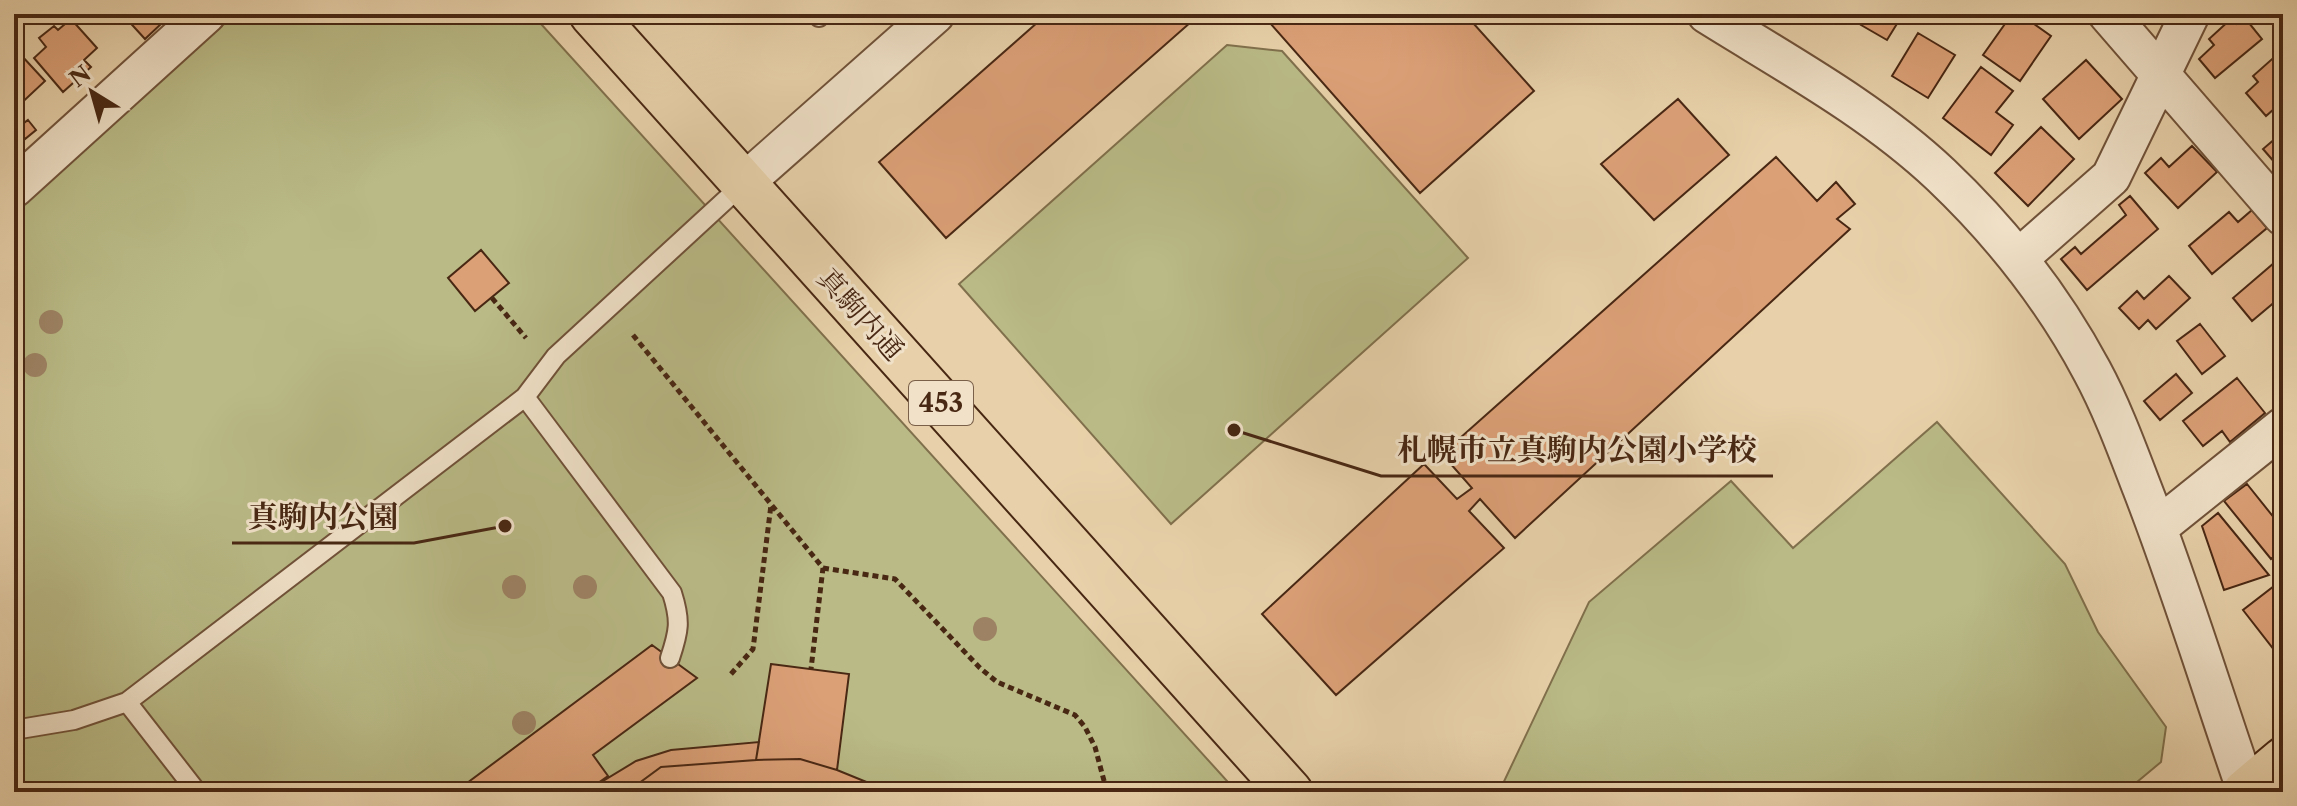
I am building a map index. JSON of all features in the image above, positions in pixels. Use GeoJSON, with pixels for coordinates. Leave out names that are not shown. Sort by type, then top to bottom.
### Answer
{"type":"FeatureCollection","features":[{"type":"Feature","properties":{"kind":"main road","name":"真駒内通"},"geometry":{"type":"LineString","coordinates":[[592,14],[1290,792]]}},
{"type":"Feature","properties":{"kind":"main road"},"geometry":{"type":"LineString","coordinates":[[2246,791],[2283,760]]}},
{"type":"Feature","properties":{"kind":"street"},"geometry":{"type":"LineString","coordinates":[[14,188],[206,14]]}},
{"type":"Feature","properties":{"kind":"street"},"geometry":{"type":"LineString","coordinates":[[745,182],[935,14]]}},
{"type":"Feature","properties":{"kind":"street"},"geometry":{"type":"LineString","coordinates":[[1707,14],[1845,99],[1890,131],[1940,174],[2019,258],[2058,314],[2093,372],[2122,437],[2157,528],[2246,791]]}},
{"type":"Feature","properties":{"kind":"street"},"geometry":{"type":"LineString","coordinates":[[2108,14],[2283,216]]}},
{"type":"Feature","properties":{"kind":"street"},"geometry":{"type":"LineString","coordinates":[[2019,258],[2111,177],[2190,14]]}},
{"type":"Feature","properties":{"kind":"street"},"geometry":{"type":"LineString","coordinates":[[2157,528],[2283,427]]}},
{"type":"Feature","properties":{"kind":"lane"},"geometry":{"type":"LineString","coordinates":[[14,730],[74,720],[127,702],[525,397],[556,356],[745,182]]}},
{"type":"Feature","properties":{"kind":"lane"},"geometry":{"type":"LineString","coordinates":[[525,397],[672,593],[678,612],[679,631],[670,658]]}},
{"type":"Feature","properties":{"kind":"lane"},"geometry":{"type":"LineString","coordinates":[[127,702],[197,792]]}},
{"type":"Feature","properties":{"kind":"path"},"geometry":{"type":"LineString","coordinates":[[492,298],[526,338]]}},
{"type":"Feature","properties":{"kind":"path"},"geometry":{"type":"LineString","coordinates":[[633,335],[823,568],[895,579],[997,682],[1075,715],[1095,747],[1107,792]]}},
{"type":"Feature","properties":{"kind":"path"},"geometry":{"type":"LineString","coordinates":[[731,674],[753,649],[771,505]]}},
{"type":"Feature","properties":{"kind":"path"},"geometry":{"type":"LineString","coordinates":[[811,669],[823,568]]}},
{"type":"Feature","properties":{"kind":"green space"},"geometry":{"type":"Polygon","coordinates":[[[235,14],[532,14],[1237,792],[14,792],[14,213],[235,14]]]}},
{"type":"Feature","properties":{"kind":"green space"},"geometry":{"type":"Polygon","coordinates":[[[1227,45],[1282,51],[1468,258],[1171,524],[959,284],[1227,45]]]}},
{"type":"Feature","properties":{"kind":"green space"},"geometry":{"type":"Polygon","coordinates":[[[1937,422],[2065,564],[2098,632],[2166,727],[2161,762],[2125,792],[1499,792],[1589,602],[1731,481],[1793,548],[1937,422]]]}},
{"type":"Feature","properties":{"kind":"building"},"geometry":{"type":"Polygon","coordinates":[[[84,14],[152,14],[161,24],[145,39],[124,16],[113,21],[101,15],[92,23],[84,14]]]}},
{"type":"Feature","properties":{"kind":"building"},"geometry":{"type":"Polygon","coordinates":[[[1047,14],[1200,14],[946,238],[879,162],[1047,14]]]}},
{"type":"Feature","properties":{"kind":"building"},"geometry":{"type":"Polygon","coordinates":[[[1262,14],[1465,14],[1534,91],[1420,193],[1262,14]]]}},
{"type":"Feature","properties":{"kind":"building"},"geometry":{"type":"Polygon","coordinates":[[[1868,14],[1903,14],[1887,40],[1861,25],[1868,14]]]}},
{"type":"Feature","properties":{"kind":"building"},"geometry":{"type":"Polygon","coordinates":[[[2012,14],[2020,14],[2051,36],[2020,81],[1983,55],[2012,14]]]}},
{"type":"Feature","properties":{"kind":"building"},"geometry":{"type":"Polygon","coordinates":[[[2232,18],[2237,24],[2245,18],[2262,39],[2215,78],[2199,59],[2214,45],[2209,39],[2232,18]]]}},
{"type":"Feature","properties":{"kind":"building"},"geometry":{"type":"Polygon","coordinates":[[[71,19],[97,48],[84,60],[91,67],[63,92],[34,58],[46,47],[39,38],[54,26],[58,30],[71,19]]]}},
{"type":"Feature","properties":{"kind":"building"},"geometry":{"type":"Polygon","coordinates":[[[1918,33],[1955,55],[1928,98],[1892,76],[1918,33]]]}},
{"type":"Feature","properties":{"kind":"building"},"geometry":{"type":"Polygon","coordinates":[[[2280,52],[2283,55],[2283,101],[2266,116],[2246,93],[2258,82],[2253,76],[2280,52]]]}},
{"type":"Feature","properties":{"kind":"building"},"geometry":{"type":"Polygon","coordinates":[[[21,55],[45,81],[14,110],[14,61],[21,55]]]}},
{"type":"Feature","properties":{"kind":"building"},"geometry":{"type":"Polygon","coordinates":[[[2086,60],[2122,99],[2079,139],[2043,99],[2086,60]]]}},
{"type":"Feature","properties":{"kind":"building"},"geometry":{"type":"Polygon","coordinates":[[[1981,67],[2013,91],[1996,112],[2013,125],[1991,155],[1943,118],[1981,67]]]}},
{"type":"Feature","properties":{"kind":"building"},"geometry":{"type":"Polygon","coordinates":[[[1678,99],[1729,155],[1654,220],[1601,164],[1678,99]]]}},
{"type":"Feature","properties":{"kind":"building"},"geometry":{"type":"Polygon","coordinates":[[[28,120],[36,130],[25,139],[16,129],[28,120]]]}},
{"type":"Feature","properties":{"kind":"building"},"geometry":{"type":"Polygon","coordinates":[[[2041,127],[2074,159],[2028,206],[1995,173],[2041,127]]]}},
{"type":"Feature","properties":{"kind":"building"},"geometry":{"type":"Polygon","coordinates":[[[2283,132],[2283,172],[2263,149],[2283,132]]]}},
{"type":"Feature","properties":{"kind":"building"},"geometry":{"type":"Polygon","coordinates":[[[2192,146],[2217,172],[2178,208],[2145,173],[2161,158],[2169,167],[2192,146]]]}},
{"type":"Feature","properties":{"kind":"building"},"geometry":{"type":"Polygon","coordinates":[[[1776,157],[1817,201],[1836,182],[1855,204],[1837,219],[1850,229],[1515,538],[1480,499],[1469,511],[1504,548],[1336,695],[1262,614],[1424,464],[1457,499],[1472,488],[1442,454],[1776,157]]]}},
{"type":"Feature","properties":{"kind":"building"},"geometry":{"type":"Polygon","coordinates":[[[2130,196],[2158,229],[2087,290],[2061,259],[2075,247],[2081,254],[2126,215],[2119,205],[2130,196]]]}},
{"type":"Feature","properties":{"kind":"building"},"geometry":{"type":"Polygon","coordinates":[[[2252,210],[2267,228],[2212,274],[2189,246],[2229,212],[2238,222],[2252,210]]]}},
{"type":"Feature","properties":{"kind":"building"},"geometry":{"type":"Polygon","coordinates":[[[481,250],[509,283],[475,311],[448,278],[481,250]]]}},
{"type":"Feature","properties":{"kind":"building"},"geometry":{"type":"Polygon","coordinates":[[[2274,263],[2280,270],[2283,267],[2283,295],[2252,321],[2233,298],[2274,263]]]}},
{"type":"Feature","properties":{"kind":"building"},"geometry":{"type":"Polygon","coordinates":[[[2169,276],[2190,298],[2156,329],[2148,320],[2139,329],[2119,308],[2137,291],[2144,299],[2169,276]]]}},
{"type":"Feature","properties":{"kind":"building"},"geometry":{"type":"Polygon","coordinates":[[[2200,324],[2225,356],[2202,374],[2177,341],[2200,324]]]}},
{"type":"Feature","properties":{"kind":"building"},"geometry":{"type":"Polygon","coordinates":[[[2176,374],[2192,393],[2160,420],[2144,401],[2176,374]]]}},
{"type":"Feature","properties":{"kind":"building"},"geometry":{"type":"Polygon","coordinates":[[[2237,378],[2265,413],[2230,442],[2222,431],[2203,446],[2183,421],[2237,378]]]}},
{"type":"Feature","properties":{"kind":"building"},"geometry":{"type":"Polygon","coordinates":[[[2247,484],[2283,529],[2283,549],[2271,559],[2224,501],[2247,484]]]}},
{"type":"Feature","properties":{"kind":"building"},"geometry":{"type":"Polygon","coordinates":[[[2218,513],[2269,575],[2224,590],[2202,526],[2218,513]]]}},
{"type":"Feature","properties":{"kind":"building"},"geometry":{"type":"Polygon","coordinates":[[[2278,583],[2283,590],[2283,645],[2275,651],[2243,610],[2278,583]]]}},
{"type":"Feature","properties":{"kind":"building"},"geometry":{"type":"Polygon","coordinates":[[[652,645],[697,678],[593,755],[608,776],[585,792],[455,792],[652,645]]]}},
{"type":"Feature","properties":{"kind":"building"},"geometry":{"type":"Polygon","coordinates":[[[771,664],[849,674],[837,770],[800,759],[756,760],[771,664]]]}},
{"type":"Feature","properties":{"kind":"building"},"geometry":{"type":"Polygon","coordinates":[[[759,742],[756,760],[661,767],[627,792],[585,792],[636,761],[671,750],[759,742]]]}},
{"type":"Feature","properties":{"kind":"building"},"geometry":{"type":"Polygon","coordinates":[[[800,759],[891,792],[627,792],[661,767],[800,759]]]}},
{"type":"Feature","properties":{"kind":"place","name":"札幌市立真駒内公園小学校"},"geometry":{"type":"Point","coordinates":[1234,430]}},
{"type":"Feature","properties":{"kind":"place","name":"真駒内公園"},"geometry":{"type":"Point","coordinates":[505,526]}}]}
